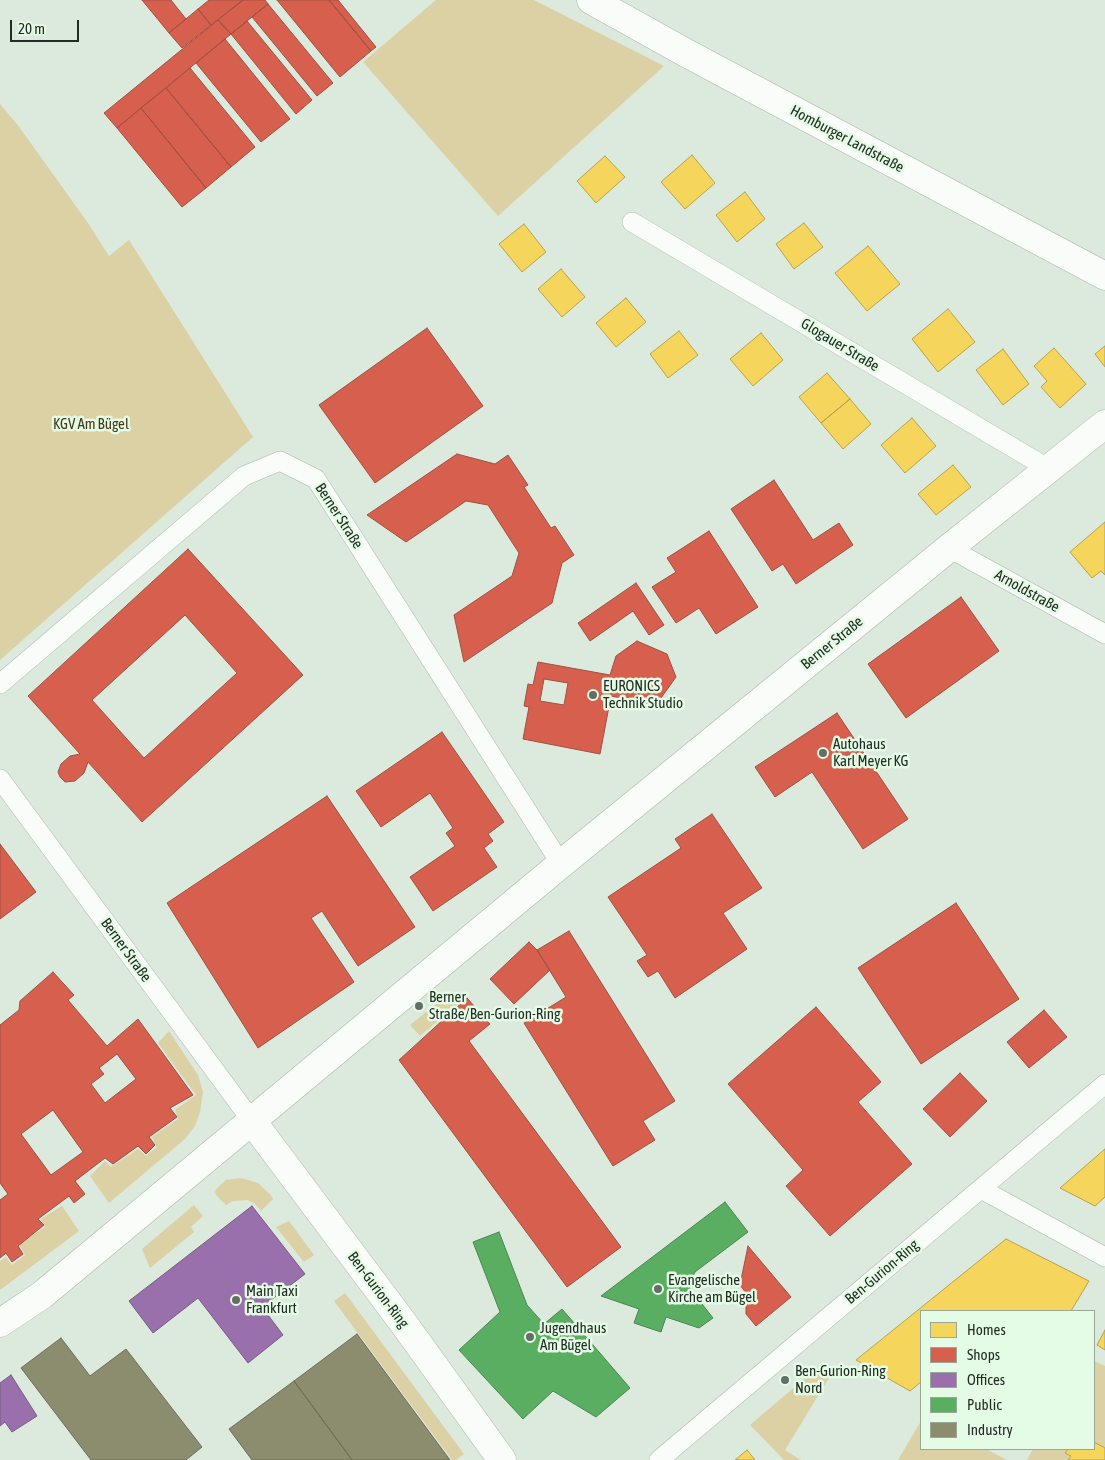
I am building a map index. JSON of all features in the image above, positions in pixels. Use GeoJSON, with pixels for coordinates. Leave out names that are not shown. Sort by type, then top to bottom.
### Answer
{"type":"FeatureCollection","features":[{"type":"Feature","properties":{"kind":"street","name":"Homburger Landstraße"},"geometry":{"type":"LineString","coordinates":[[591,0],[705,63],[1105,276]]}},
{"type":"Feature","properties":{"kind":"street","name":"Glogauer Straße"},"geometry":{"type":"LineString","coordinates":[[632,222],[1049,469]]}},
{"type":"Feature","properties":{"kind":"street","name":"Berner Straße"},"geometry":{"type":"LineString","coordinates":[[0,1323],[42,1295],[562,864],[949,548],[1105,424]]}},
{"type":"Feature","properties":{"kind":"street","name":"Berner Straße"},"geometry":{"type":"LineString","coordinates":[[0,684],[244,476],[280,461],[316,479],[562,864]]}},
{"type":"Feature","properties":{"kind":"street","name":"Arnoldstraße"},"geometry":{"type":"LineString","coordinates":[[949,548],[1105,634]]}},
{"type":"Feature","properties":{"kind":"street","name":"Berner Straße"},"geometry":{"type":"LineString","coordinates":[[0,779],[252,1121]]}},
{"type":"Feature","properties":{"kind":"street","name":"Ben-Gurion-Ring"},"geometry":{"type":"LineString","coordinates":[[659,1460],[1105,1084]]}},
{"type":"Feature","properties":{"kind":"street","name":"Ben-Gurion-Ring"},"geometry":{"type":"LineString","coordinates":[[252,1121],[404,1324],[502,1460]]}},
{"type":"Feature","properties":{"kind":"street"},"geometry":{"type":"LineString","coordinates":[[981,1189],[1105,1256]]}},
{"type":"Feature","properties":{"kind":"green space"},"geometry":{"type":"Polygon","coordinates":[[[436,0],[534,0],[664,66],[498,216],[363,62],[436,0]]]}},
{"type":"Feature","properties":{"kind":"green space","name":"KGV Am Bügel"},"geometry":{"type":"Polygon","coordinates":[[[0,104],[17,124],[88,223],[109,256],[129,240],[253,437],[0,660],[0,104]]]}},
{"type":"Feature","properties":{"kind":"green space"},"geometry":{"type":"Polygon","coordinates":[[[451,992],[461,1001],[420,1036],[410,1025],[451,992]]]}},
{"type":"Feature","properties":{"kind":"green space"},"geometry":{"type":"Polygon","coordinates":[[[169,1031],[198,1075],[203,1092],[200,1112],[195,1126],[185,1139],[109,1203],[90,1176],[105,1161],[111,1167],[138,1149],[146,1156],[157,1147],[152,1137],[178,1119],[175,1110],[196,1095],[158,1043],[169,1031]]]}},
{"type":"Feature","properties":{"kind":"green space"},"geometry":{"type":"Polygon","coordinates":[[[241,1178],[258,1183],[271,1195],[273,1199],[261,1211],[248,1200],[233,1201],[226,1205],[217,1196],[215,1192],[217,1188],[226,1180],[241,1178]]]}},
{"type":"Feature","properties":{"kind":"green space"},"geometry":{"type":"Polygon","coordinates":[[[194,1205],[203,1216],[191,1227],[194,1232],[150,1268],[142,1249],[194,1205]]]}},
{"type":"Feature","properties":{"kind":"green space"},"geometry":{"type":"Polygon","coordinates":[[[62,1206],[79,1231],[0,1290],[0,1261],[6,1257],[12,1265],[25,1255],[19,1244],[45,1227],[41,1219],[62,1206]]]}},
{"type":"Feature","properties":{"kind":"green space"},"geometry":{"type":"Polygon","coordinates":[[[289,1221],[314,1255],[304,1262],[276,1227],[289,1221]]]}},
{"type":"Feature","properties":{"kind":"green space"},"geometry":{"type":"Polygon","coordinates":[[[345,1293],[464,1454],[456,1460],[452,1460],[334,1301],[345,1293]]]}},
{"type":"Feature","properties":{"kind":"green space"},"geometry":{"type":"Polygon","coordinates":[[[1095,1361],[1105,1366],[1105,1448],[1095,1443],[1095,1361]]]}},
{"type":"Feature","properties":{"kind":"green space"},"geometry":{"type":"Polygon","coordinates":[[[824,1362],[835,1368],[785,1450],[801,1460],[784,1460],[750,1425],[824,1362]]]}},
{"type":"Feature","properties":{"kind":"green space"},"geometry":{"type":"Polygon","coordinates":[[[920,1423],[920,1450],[988,1450],[1007,1460],[898,1460],[920,1423]]]}},
{"type":"Feature","properties":{"kind":"green space"},"geometry":{"type":"Polygon","coordinates":[[[1032,1450],[1067,1450],[1065,1453],[1071,1456],[1068,1460],[1027,1460],[1032,1450]]]}},
{"type":"Feature","properties":{"kind":"building: Homes"},"geometry":{"type":"Polygon","coordinates":[[[692,155],[715,183],[685,209],[661,182],[692,155]]]}},
{"type":"Feature","properties":{"kind":"building: Homes"},"geometry":{"type":"Polygon","coordinates":[[[605,156],[625,177],[596,203],[577,181],[605,156]]]}},
{"type":"Feature","properties":{"kind":"building: Homes"},"geometry":{"type":"Polygon","coordinates":[[[745,192],[765,219],[737,242],[716,215],[745,192]]]}},
{"type":"Feature","properties":{"kind":"building: Homes"},"geometry":{"type":"Polygon","coordinates":[[[804,223],[823,247],[794,269],[776,244],[804,223]]]}},
{"type":"Feature","properties":{"kind":"building: Homes"},"geometry":{"type":"Polygon","coordinates":[[[524,224],[546,252],[522,272],[499,244],[524,224]]]}},
{"type":"Feature","properties":{"kind":"building: Homes"},"geometry":{"type":"Polygon","coordinates":[[[868,246],[900,284],[867,311],[835,273],[868,246]]]}},
{"type":"Feature","properties":{"kind":"building: Homes"},"geometry":{"type":"Polygon","coordinates":[[[561,269],[585,297],[562,317],[538,289],[561,269]]]}},
{"type":"Feature","properties":{"kind":"building: Homes"},"geometry":{"type":"Polygon","coordinates":[[[626,298],[646,322],[616,347],[596,323],[626,298]]]}},
{"type":"Feature","properties":{"kind":"building: Homes"},"geometry":{"type":"Polygon","coordinates":[[[948,309],[975,342],[938,372],[912,339],[948,309]]]}},
{"type":"Feature","properties":{"kind":"building: Homes"},"geometry":{"type":"Polygon","coordinates":[[[679,331],[698,355],[668,378],[650,354],[679,331]]]}},
{"type":"Feature","properties":{"kind":"building: Homes"},"geometry":{"type":"Polygon","coordinates":[[[761,333],[783,360],[753,386],[730,359],[761,333]]]}},
{"type":"Feature","properties":{"kind":"building: Homes"},"geometry":{"type":"Polygon","coordinates":[[[1105,346],[1105,367],[1095,354],[1105,346]]]}},
{"type":"Feature","properties":{"kind":"building: Homes"},"geometry":{"type":"Polygon","coordinates":[[[1054,348],[1086,384],[1060,408],[1041,387],[1047,381],[1034,366],[1054,348]]]}},
{"type":"Feature","properties":{"kind":"building: Homes"},"geometry":{"type":"Polygon","coordinates":[[[1003,349],[1029,384],[1003,405],[976,370],[1003,349]]]}},
{"type":"Feature","properties":{"kind":"building: Homes"},"geometry":{"type":"Polygon","coordinates":[[[827,373],[850,399],[821,423],[799,397],[827,373]]]}},
{"type":"Feature","properties":{"kind":"building: Homes"},"geometry":{"type":"Polygon","coordinates":[[[850,399],[871,424],[843,449],[821,423],[850,399]]]}},
{"type":"Feature","properties":{"kind":"building: Homes"},"geometry":{"type":"Polygon","coordinates":[[[912,418],[936,446],[905,473],[881,445],[912,418]]]}},
{"type":"Feature","properties":{"kind":"building: Homes"},"geometry":{"type":"Polygon","coordinates":[[[953,465],[971,487],[936,515],[918,494],[953,465]]]}},
{"type":"Feature","properties":{"kind":"building: Homes"},"geometry":{"type":"Polygon","coordinates":[[[1105,522],[1105,575],[1101,571],[1092,578],[1070,552],[1105,522]]]}},
{"type":"Feature","properties":{"kind":"building: Homes"},"geometry":{"type":"Polygon","coordinates":[[[1105,1149],[1105,1197],[1095,1206],[1060,1188],[1105,1149]]]}},
{"type":"Feature","properties":{"kind":"building: Homes"},"geometry":{"type":"Polygon","coordinates":[[[1006,1239],[1089,1281],[1072,1310],[920,1310],[920,1383],[910,1391],[856,1360],[1006,1239]]]}},
{"type":"Feature","properties":{"kind":"building: Homes"},"geometry":{"type":"Polygon","coordinates":[[[1105,1330],[1105,1350],[1097,1345],[1105,1330]]]}},
{"type":"Feature","properties":{"kind":"building: Homes"},"geometry":{"type":"Polygon","coordinates":[[[1095,1443],[1105,1448],[1105,1460],[1068,1460],[1071,1456],[1065,1453],[1067,1450],[1095,1450],[1095,1443]]]}},
{"type":"Feature","properties":{"kind":"building: Homes"},"geometry":{"type":"Polygon","coordinates":[[[747,1450],[755,1460],[735,1460],[747,1450]]]}},
{"type":"Feature","properties":{"kind":"building: Shops"},"geometry":{"type":"Polygon","coordinates":[[[142,0],[171,0],[186,19],[169,33],[142,0]]]}},
{"type":"Feature","properties":{"kind":"building: Shops"},"geometry":{"type":"Polygon","coordinates":[[[209,0],[243,0],[211,25],[198,9],[209,0]]]}},
{"type":"Feature","properties":{"kind":"building: Shops"},"geometry":{"type":"Polygon","coordinates":[[[243,0],[265,0],[268,4],[231,34],[218,20],[243,0]]]}},
{"type":"Feature","properties":{"kind":"building: Shops"},"geometry":{"type":"Polygon","coordinates":[[[277,0],[329,0],[371,51],[340,77],[277,0]]]}},
{"type":"Feature","properties":{"kind":"building: Shops"},"geometry":{"type":"Polygon","coordinates":[[[329,0],[338,0],[376,47],[371,51],[329,0]]]}},
{"type":"Feature","properties":{"kind":"building: Shops"},"geometry":{"type":"Polygon","coordinates":[[[268,4],[333,83],[317,96],[252,17],[268,4]]]}},
{"type":"Feature","properties":{"kind":"building: Shops"},"geometry":{"type":"Polygon","coordinates":[[[198,9],[211,25],[182,48],[169,33],[198,9]]]}},
{"type":"Feature","properties":{"kind":"building: Shops"},"geometry":{"type":"Polygon","coordinates":[[[218,20],[231,34],[117,128],[104,113],[218,20]]]}},
{"type":"Feature","properties":{"kind":"building: Shops"},"geometry":{"type":"Polygon","coordinates":[[[247,21],[312,100],[296,114],[231,34],[247,21]]]}},
{"type":"Feature","properties":{"kind":"building: Shops"},"geometry":{"type":"Polygon","coordinates":[[[225,39],[290,119],[261,142],[196,63],[225,39]]]}},
{"type":"Feature","properties":{"kind":"building: Shops"},"geometry":{"type":"Polygon","coordinates":[[[190,68],[255,147],[231,167],[166,88],[190,68]]]}},
{"type":"Feature","properties":{"kind":"building: Shops"},"geometry":{"type":"Polygon","coordinates":[[[166,88],[231,167],[206,188],[141,108],[166,88]]]}},
{"type":"Feature","properties":{"kind":"building: Shops"},"geometry":{"type":"Polygon","coordinates":[[[141,108],[206,188],[182,207],[117,128],[141,108]]]}},
{"type":"Feature","properties":{"kind":"building: Shops"},"geometry":{"type":"Polygon","coordinates":[[[427,328],[483,406],[375,483],[319,405],[427,328]]]}},
{"type":"Feature","properties":{"kind":"building: Shops"},"geometry":{"type":"Polygon","coordinates":[[[457,454],[495,464],[508,455],[528,485],[524,487],[551,528],[555,526],[574,555],[562,563],[552,603],[464,662],[454,615],[512,576],[519,553],[488,505],[466,501],[406,542],[367,515],[457,454]]]}},
{"type":"Feature","properties":{"kind":"building: Shops"},"geometry":{"type":"Polygon","coordinates":[[[774,480],[813,540],[839,523],[853,545],[796,584],[783,564],[772,571],[731,509],[774,480]]]}},
{"type":"Feature","properties":{"kind":"building: Shops"},"geometry":{"type":"Polygon","coordinates":[[[709,531],[758,607],[716,634],[699,608],[676,623],[652,587],[676,572],[667,558],[709,531]]]}},
{"type":"Feature","properties":{"kind":"building: Shops"},"geometry":{"type":"Polygon","coordinates":[[[188,549],[303,675],[142,822],[88,762],[84,773],[75,781],[65,782],[60,777],[58,772],[61,764],[70,756],[80,754],[28,696],[188,549]],[[185,615],[92,700],[144,758],[237,673],[185,615]]]}},
{"type":"Feature","properties":{"kind":"building: Shops"},"geometry":{"type":"Polygon","coordinates":[[[636,583],[664,625],[649,635],[633,611],[590,641],[578,623],[636,583]]]}},
{"type":"Feature","properties":{"kind":"building: Shops"},"geometry":{"type":"Polygon","coordinates":[[[961,597],[999,651],[906,718],[868,664],[961,597]]]}},
{"type":"Feature","properties":{"kind":"building: Shops"},"geometry":{"type":"Polygon","coordinates":[[[637,641],[667,654],[676,677],[656,705],[611,696],[600,754],[523,739],[529,707],[524,706],[528,684],[533,685],[538,662],[610,675],[616,656],[637,641]],[[544,679],[540,701],[564,705],[568,683],[544,679]]]}},
{"type":"Feature","properties":{"kind":"building: Shops"},"geometry":{"type":"Polygon","coordinates":[[[837,713],[908,819],[863,849],[812,772],[775,797],[755,767],[837,713]]]}},
{"type":"Feature","properties":{"kind":"building: Shops"},"geometry":{"type":"Polygon","coordinates":[[[442,732],[504,822],[488,834],[493,841],[484,848],[497,867],[433,911],[410,877],[455,846],[446,833],[453,828],[430,793],[381,827],[356,791],[442,732]]]}},
{"type":"Feature","properties":{"kind":"building: Shops"},"geometry":{"type":"Polygon","coordinates":[[[327,796],[415,927],[358,966],[322,911],[311,918],[354,982],[258,1048],[167,903],[327,796]]]}},
{"type":"Feature","properties":{"kind":"building: Shops"},"geometry":{"type":"Polygon","coordinates":[[[712,814],[762,888],[723,913],[747,949],[675,998],[658,971],[648,977],[637,961],[647,955],[608,897],[681,848],[675,839],[712,814]]]}},
{"type":"Feature","properties":{"kind":"building: Shops"},"geometry":{"type":"Polygon","coordinates":[[[0,844],[36,892],[0,919],[0,844]]]}},
{"type":"Feature","properties":{"kind":"building: Shops"},"geometry":{"type":"Polygon","coordinates":[[[956,903],[1019,999],[921,1064],[858,968],[956,903]]]}},
{"type":"Feature","properties":{"kind":"building: Shops"},"geometry":{"type":"Polygon","coordinates":[[[569,931],[675,1101],[643,1121],[655,1140],[613,1166],[524,1023],[566,997],[537,950],[569,931]]]}},
{"type":"Feature","properties":{"kind":"building: Shops"},"geometry":{"type":"Polygon","coordinates":[[[529,942],[537,950],[550,970],[514,1004],[490,979],[529,942]]]}},
{"type":"Feature","properties":{"kind":"building: Shops"},"geometry":{"type":"Polygon","coordinates":[[[53,972],[74,995],[68,1000],[107,1046],[138,1019],[193,1095],[170,1108],[177,1117],[149,1137],[155,1145],[146,1154],[138,1146],[113,1164],[105,1158],[75,1181],[85,1194],[74,1203],[69,1196],[38,1219],[44,1225],[18,1246],[23,1254],[12,1262],[6,1253],[0,1258],[0,1200],[8,1194],[0,1183],[0,1025],[19,1010],[20,1001],[53,972]],[[117,1054],[99,1068],[104,1074],[91,1084],[105,1103],[136,1079],[117,1054]],[[53,1110],[21,1134],[51,1175],[83,1152],[53,1110]]]}},
{"type":"Feature","properties":{"kind":"building: Shops"},"geometry":{"type":"Polygon","coordinates":[[[467,998],[490,1024],[469,1041],[621,1247],[567,1287],[399,1060],[467,998]]]}},
{"type":"Feature","properties":{"kind":"building: Shops"},"geometry":{"type":"Polygon","coordinates":[[[816,1007],[881,1082],[858,1102],[912,1164],[830,1236],[786,1186],[803,1170],[728,1084],[816,1007]]]}},
{"type":"Feature","properties":{"kind":"building: Shops"},"geometry":{"type":"Polygon","coordinates":[[[1044,1010],[1067,1037],[1029,1068],[1007,1042],[1044,1010]]]}},
{"type":"Feature","properties":{"kind":"building: Shops"},"geometry":{"type":"Polygon","coordinates":[[[960,1073],[987,1101],[950,1137],[923,1109],[960,1073]]]}},
{"type":"Feature","properties":{"kind":"building: Shops"},"geometry":{"type":"Polygon","coordinates":[[[748,1246],[791,1297],[756,1326],[746,1314],[746,1293],[740,1285],[748,1246]]]}},
{"type":"Feature","properties":{"kind":"building: Offices"},"geometry":{"type":"Polygon","coordinates":[[[252,1206],[305,1274],[262,1307],[283,1335],[248,1363],[198,1298],[153,1333],[129,1301],[252,1206]]]}},
{"type":"Feature","properties":{"kind":"building: Offices"},"geometry":{"type":"Polygon","coordinates":[[[11,1375],[37,1416],[12,1432],[5,1422],[0,1426],[0,1383],[11,1375]]]}},
{"type":"Feature","properties":{"kind":"building: Public"},"geometry":{"type":"Polygon","coordinates":[[[725,1202],[748,1232],[695,1272],[688,1286],[713,1318],[699,1328],[666,1317],[661,1332],[634,1323],[639,1309],[601,1296],[725,1202]]]}},
{"type":"Feature","properties":{"kind":"building: Public","name":"Jugendhaus Am Bügel"},"geometry":{"type":"Polygon","coordinates":[[[499,1232],[527,1305],[544,1324],[562,1309],[630,1388],[596,1417],[553,1391],[523,1419],[459,1350],[500,1312],[473,1242],[499,1232]]]}},
{"type":"Feature","properties":{"kind":"building: Industry"},"geometry":{"type":"Polygon","coordinates":[[[357,1334],[450,1460],[352,1460],[294,1381],[357,1334]]]}},
{"type":"Feature","properties":{"kind":"building: Industry"},"geometry":{"type":"Polygon","coordinates":[[[61,1338],[90,1376],[126,1349],[202,1447],[186,1460],[91,1460],[21,1368],[61,1338]]]}},
{"type":"Feature","properties":{"kind":"building: Industry"},"geometry":{"type":"Polygon","coordinates":[[[294,1381],[352,1460],[252,1460],[229,1429],[294,1381]]]}},
{"type":"Feature","properties":{"kind":"place","name":"EURONICS Technik Studio"},"geometry":{"type":"Point","coordinates":[593,695]}},
{"type":"Feature","properties":{"kind":"place","name":"Autohaus Karl Meyer KG"},"geometry":{"type":"Point","coordinates":[823,753]}},
{"type":"Feature","properties":{"kind":"place","name":"Berner Straße/Ben-Gurion-Ring"},"geometry":{"type":"Point","coordinates":[419,1006]}},
{"type":"Feature","properties":{"kind":"place","name":"Evangelische Kirche am Bügel"},"geometry":{"type":"Point","coordinates":[658,1289]}},
{"type":"Feature","properties":{"kind":"place","name":"Main Taxi Frankfurt"},"geometry":{"type":"Point","coordinates":[236,1300]}},
{"type":"Feature","properties":{"kind":"place","name":"Jugendhaus Am Bügel"},"geometry":{"type":"Point","coordinates":[530,1337]}},
{"type":"Feature","properties":{"kind":"place","name":"Ben-Gurion-Ring Nord"},"geometry":{"type":"Point","coordinates":[785,1380]}}]}
